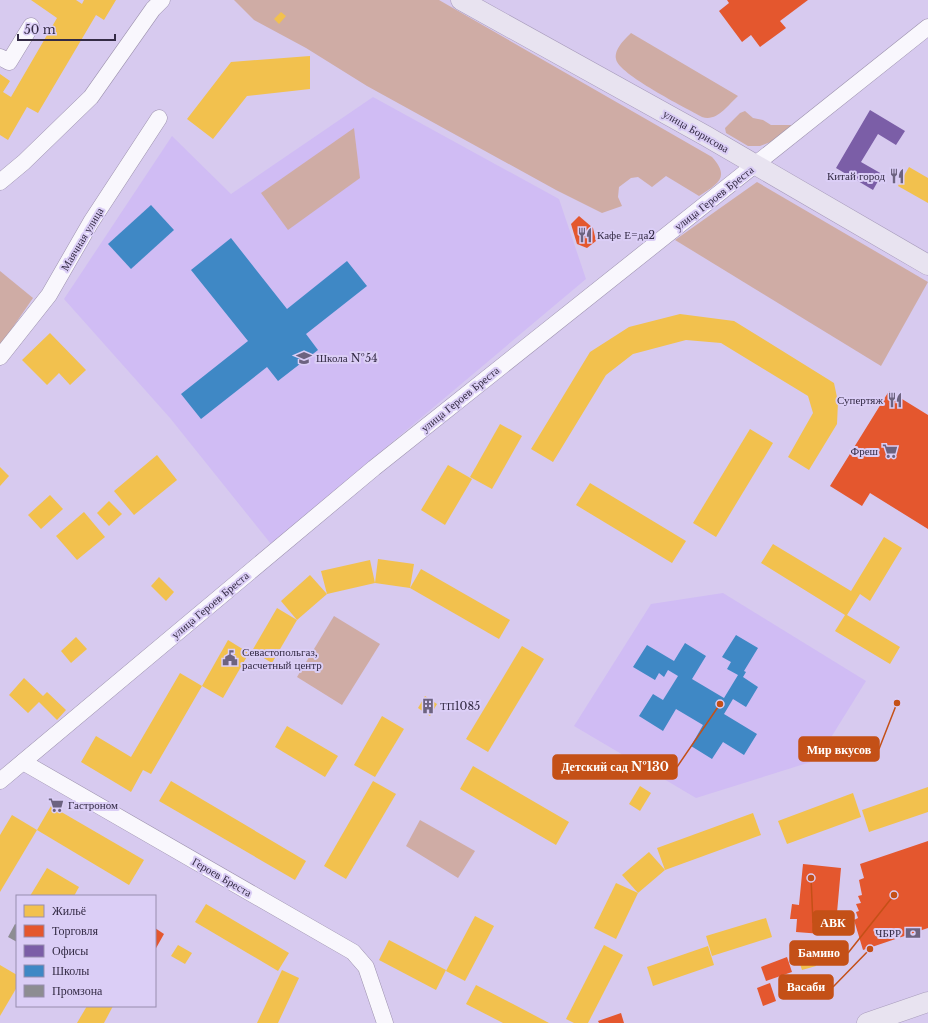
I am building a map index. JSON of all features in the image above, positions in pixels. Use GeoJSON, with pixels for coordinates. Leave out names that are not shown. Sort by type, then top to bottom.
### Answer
{"type":"FeatureCollection","features":[{"type":"Feature","properties":{"kind":"main road","name":"улица Борисова"},"geometry":{"type":"LineString","coordinates":[[461,0],[706,136],[928,265]]}},
{"type":"Feature","properties":{"kind":"main road"},"geometry":{"type":"LineString","coordinates":[[867,1023],[928,1002]]}},
{"type":"Feature","properties":{"kind":"street"},"geometry":{"type":"LineString","coordinates":[[0,182],[24,162],[91,97],[153,9],[162,0]]}},
{"type":"Feature","properties":{"kind":"street"},"geometry":{"type":"LineString","coordinates":[[0,57],[9,62],[31,26]]}},
{"type":"Feature","properties":{"kind":"street","name":"улица Героев Бреста"},"geometry":{"type":"LineString","coordinates":[[0,781],[374,468],[928,26]]}},
{"type":"Feature","properties":{"kind":"street","name":"Маячная улица"},"geometry":{"type":"LineString","coordinates":[[0,357],[49,295],[91,222],[159,118]]}},
{"type":"Feature","properties":{"kind":"street","name":"Героев Бреста"},"geometry":{"type":"LineString","coordinates":[[24,762],[354,952],[366,967],[385,1023]]}},
{"type":"Feature","properties":{"kind":"shaded area"},"geometry":{"type":"Polygon","coordinates":[[[234,0],[439,0],[712,157],[721,170],[721,175],[716,184],[699,196],[666,176],[652,187],[638,177],[631,178],[619,187],[618,197],[622,206],[602,213],[556,190],[367,86],[306,48],[254,20],[234,0]]]}},
{"type":"Feature","properties":{"kind":"shaded area"},"geometry":{"type":"Polygon","coordinates":[[[631,33],[738,96],[722,112],[707,118],[702,117],[640,82],[628,73],[616,59],[618,48],[631,33]]]}},
{"type":"Feature","properties":{"kind":"shaded area","name":"Школа №54"},"geometry":{"type":"Polygon","coordinates":[[[373,97],[559,199],[586,279],[271,544],[170,418],[64,299],[172,136],[231,194],[373,97]]]}},
{"type":"Feature","properties":{"kind":"shaded area"},"geometry":{"type":"Polygon","coordinates":[[[745,111],[753,118],[763,120],[771,125],[795,125],[781,138],[760,146],[748,146],[726,133],[725,128],[740,113],[745,111]]]}},
{"type":"Feature","properties":{"kind":"shaded area"},"geometry":{"type":"Polygon","coordinates":[[[354,128],[360,178],[288,230],[261,193],[354,128]]]}},
{"type":"Feature","properties":{"kind":"shaded area"},"geometry":{"type":"Polygon","coordinates":[[[757,182],[928,282],[881,366],[675,240],[757,182]]]}},
{"type":"Feature","properties":{"kind":"shaded area"},"geometry":{"type":"Polygon","coordinates":[[[0,271],[33,298],[0,346],[0,271]]]}},
{"type":"Feature","properties":{"kind":"shaded area"},"geometry":{"type":"Polygon","coordinates":[[[723,593],[866,681],[817,760],[696,798],[574,726],[651,604],[723,593]]]}},
{"type":"Feature","properties":{"kind":"shaded area"},"geometry":{"type":"Polygon","coordinates":[[[334,616],[380,644],[342,705],[297,677],[334,616]]]}},
{"type":"Feature","properties":{"kind":"shaded area"},"geometry":{"type":"Polygon","coordinates":[[[420,820],[475,851],[458,878],[406,846],[420,820]]]}},
{"type":"Feature","properties":{"kind":"building: Жильё"},"geometry":{"type":"Polygon","coordinates":[[[31,0],[76,0],[82,4],[84,0],[116,0],[104,20],[96,15],[38,113],[27,107],[8,140],[0,135],[0,74],[10,81],[3,92],[11,97],[57,18],[31,0]]]}},
{"type":"Feature","properties":{"kind":"building: Жильё"},"geometry":{"type":"Polygon","coordinates":[[[281,12],[286,16],[279,24],[274,19],[281,12]]]}},
{"type":"Feature","properties":{"kind":"building: Жильё"},"geometry":{"type":"Polygon","coordinates":[[[310,56],[310,89],[247,96],[213,139],[187,119],[231,62],[310,56]]]}},
{"type":"Feature","properties":{"kind":"building: Жильё"},"geometry":{"type":"Polygon","coordinates":[[[909,167],[928,178],[928,203],[898,186],[909,167]]]}},
{"type":"Feature","properties":{"kind":"building: Жильё"},"geometry":{"type":"Polygon","coordinates":[[[680,314],[734,321],[834,383],[838,402],[837,424],[809,470],[788,457],[813,413],[808,396],[721,343],[686,340],[633,354],[606,375],[553,462],[531,449],[590,352],[629,327],[680,314]]]}},
{"type":"Feature","properties":{"kind":"building: Жильё"},"geometry":{"type":"Polygon","coordinates":[[[50,333],[86,370],[70,385],[59,373],[47,385],[22,360],[50,333]]]}},
{"type":"Feature","properties":{"kind":"building: Жильё"},"geometry":{"type":"Polygon","coordinates":[[[500,424],[522,436],[492,489],[470,477],[500,424]]]}},
{"type":"Feature","properties":{"kind":"building: Жильё"},"geometry":{"type":"Polygon","coordinates":[[[750,429],[773,443],[716,537],[693,523],[750,429]]]}},
{"type":"Feature","properties":{"kind":"building: Жильё"},"geometry":{"type":"Polygon","coordinates":[[[157,455],[177,480],[134,515],[114,491],[157,455]]]}},
{"type":"Feature","properties":{"kind":"building: Жильё"},"geometry":{"type":"Polygon","coordinates":[[[448,465],[472,479],[445,525],[421,510],[448,465]]]}},
{"type":"Feature","properties":{"kind":"building: Жильё"},"geometry":{"type":"Polygon","coordinates":[[[0,467],[9,476],[0,486],[0,467]]]}},
{"type":"Feature","properties":{"kind":"building: Жильё"},"geometry":{"type":"Polygon","coordinates":[[[590,483],[686,541],[672,563],[576,505],[590,483]]]}},
{"type":"Feature","properties":{"kind":"building: Жильё"},"geometry":{"type":"Polygon","coordinates":[[[50,495],[63,509],[41,529],[28,515],[50,495]]]}},
{"type":"Feature","properties":{"kind":"building: Жильё"},"geometry":{"type":"Polygon","coordinates":[[[109,501],[122,514],[109,526],[97,513],[109,501]]]}},
{"type":"Feature","properties":{"kind":"building: Жильё"},"geometry":{"type":"Polygon","coordinates":[[[84,512],[105,537],[77,560],[56,536],[84,512]]]}},
{"type":"Feature","properties":{"kind":"building: Жильё"},"geometry":{"type":"Polygon","coordinates":[[[884,537],[902,548],[870,601],[860,594],[847,615],[900,647],[890,664],[835,631],[845,615],[761,563],[773,544],[851,591],[884,537]]]}},
{"type":"Feature","properties":{"kind":"building: Жильё"},"geometry":{"type":"Polygon","coordinates":[[[378,559],[414,564],[410,588],[375,583],[378,559]]]}},
{"type":"Feature","properties":{"kind":"building: Жильё"},"geometry":{"type":"Polygon","coordinates":[[[370,560],[375,583],[327,594],[321,571],[370,560]]]}},
{"type":"Feature","properties":{"kind":"building: Жильё"},"geometry":{"type":"Polygon","coordinates":[[[421,569],[510,620],[499,639],[410,588],[421,569]]]}},
{"type":"Feature","properties":{"kind":"building: Жильё"},"geometry":{"type":"Polygon","coordinates":[[[310,575],[327,594],[297,620],[281,601],[310,575]]]}},
{"type":"Feature","properties":{"kind":"building: Жильё"},"geometry":{"type":"Polygon","coordinates":[[[159,577],[174,592],[166,601],[151,586],[159,577]]]}},
{"type":"Feature","properties":{"kind":"building: Жильё"},"geometry":{"type":"Polygon","coordinates":[[[277,608],[297,620],[272,663],[252,651],[277,608]]]}},
{"type":"Feature","properties":{"kind":"building: Жильё"},"geometry":{"type":"Polygon","coordinates":[[[76,637],[87,649],[71,663],[61,651],[76,637]]]}},
{"type":"Feature","properties":{"kind":"building: Жильё"},"geometry":{"type":"Polygon","coordinates":[[[228,640],[249,653],[223,698],[202,686],[228,640]]]}},
{"type":"Feature","properties":{"kind":"building: Жильё"},"geometry":{"type":"Polygon","coordinates":[[[522,646],[544,659],[488,752],[466,739],[522,646]]]}},
{"type":"Feature","properties":{"kind":"building: Жильё"},"geometry":{"type":"Polygon","coordinates":[[[180,673],[202,686],[151,774],[143,770],[131,792],[81,762],[96,736],[131,757],[180,673]]]}},
{"type":"Feature","properties":{"kind":"building: Жильё"},"geometry":{"type":"Polygon","coordinates":[[[24,678],[43,696],[47,692],[66,710],[57,720],[39,702],[28,713],[9,695],[24,678]]]}},
{"type":"Feature","properties":{"kind":"building: Жильё","name":"ТП1085"},"geometry":{"type":"Polygon","coordinates":[[[425,696],[437,704],[430,716],[418,708],[425,696]]]}},
{"type":"Feature","properties":{"kind":"building: Жильё"},"geometry":{"type":"Polygon","coordinates":[[[382,716],[404,729],[375,777],[354,765],[382,716]]]}},
{"type":"Feature","properties":{"kind":"building: Жильё"},"geometry":{"type":"Polygon","coordinates":[[[287,726],[338,756],[325,777],[275,747],[287,726]]]}},
{"type":"Feature","properties":{"kind":"building: Жильё"},"geometry":{"type":"Polygon","coordinates":[[[473,766],[569,822],[556,845],[460,789],[473,766]]]}},
{"type":"Feature","properties":{"kind":"building: Жильё"},"geometry":{"type":"Polygon","coordinates":[[[171,781],[306,861],[295,880],[159,801],[171,781]]]}},
{"type":"Feature","properties":{"kind":"building: Жильё"},"geometry":{"type":"Polygon","coordinates":[[[373,781],[396,794],[346,879],[324,866],[373,781]]]}},
{"type":"Feature","properties":{"kind":"building: Жильё"},"geometry":{"type":"Polygon","coordinates":[[[640,786],[651,793],[640,811],[629,804],[640,786]]]}},
{"type":"Feature","properties":{"kind":"building: Жильё"},"geometry":{"type":"Polygon","coordinates":[[[928,787],[928,812],[869,832],[862,810],[928,787]]]}},
{"type":"Feature","properties":{"kind":"building: Жильё"},"geometry":{"type":"Polygon","coordinates":[[[853,793],[861,817],[787,844],[778,821],[853,793]]]}},
{"type":"Feature","properties":{"kind":"building: Жильё"},"geometry":{"type":"Polygon","coordinates":[[[51,806],[144,860],[129,885],[37,830],[51,806]]]}},
{"type":"Feature","properties":{"kind":"building: Жильё"},"geometry":{"type":"Polygon","coordinates":[[[753,813],[761,835],[665,870],[657,848],[753,813]]]}},
{"type":"Feature","properties":{"kind":"building: Жильё"},"geometry":{"type":"Polygon","coordinates":[[[12,815],[37,830],[0,892],[0,835],[12,815]]]}},
{"type":"Feature","properties":{"kind":"building: Жильё"},"geometry":{"type":"Polygon","coordinates":[[[649,852],[665,870],[638,893],[622,875],[649,852]]]}},
{"type":"Feature","properties":{"kind":"building: Жильё"},"geometry":{"type":"Polygon","coordinates":[[[47,868],[79,887],[75,895],[31,895],[47,868]]]}},
{"type":"Feature","properties":{"kind":"building: Жильё"},"geometry":{"type":"Polygon","coordinates":[[[616,883],[638,893],[616,939],[594,928],[616,883]]]}},
{"type":"Feature","properties":{"kind":"building: Жильё"},"geometry":{"type":"Polygon","coordinates":[[[206,904],[289,953],[278,971],[195,922],[206,904]]]}},
{"type":"Feature","properties":{"kind":"building: Жильё"},"geometry":{"type":"Polygon","coordinates":[[[475,916],[494,926],[465,981],[446,971],[475,916]]]}},
{"type":"Feature","properties":{"kind":"building: Жильё"},"geometry":{"type":"Polygon","coordinates":[[[766,918],[772,937],[712,956],[706,936],[766,918]]]}},
{"type":"Feature","properties":{"kind":"building: Жильё"},"geometry":{"type":"Polygon","coordinates":[[[389,940],[446,970],[436,990],[379,960],[389,940]]]}},
{"type":"Feature","properties":{"kind":"building: Жильё"},"geometry":{"type":"Polygon","coordinates":[[[793,943],[808,945],[816,966],[802,970],[793,943]]]}},
{"type":"Feature","properties":{"kind":"building: Жильё"},"geometry":{"type":"Polygon","coordinates":[[[178,945],[192,953],[185,964],[171,956],[178,945]]]}},
{"type":"Feature","properties":{"kind":"building: Жильё"},"geometry":{"type":"Polygon","coordinates":[[[604,945],[623,955],[588,1023],[574,1023],[566,1019],[604,945]]]}},
{"type":"Feature","properties":{"kind":"building: Жильё"},"geometry":{"type":"Polygon","coordinates":[[[708,946],[714,965],[653,986],[647,967],[708,946]]]}},
{"type":"Feature","properties":{"kind":"building: Жильё"},"geometry":{"type":"Polygon","coordinates":[[[0,965],[16,974],[16,989],[0,1016],[0,965]]]}},
{"type":"Feature","properties":{"kind":"building: Жильё"},"geometry":{"type":"Polygon","coordinates":[[[282,970],[299,978],[278,1023],[257,1023],[282,970]]]}},
{"type":"Feature","properties":{"kind":"building: Жильё"},"geometry":{"type":"Polygon","coordinates":[[[476,985],[549,1023],[503,1023],[466,1004],[476,985]]]}},
{"type":"Feature","properties":{"kind":"building: Жильё"},"geometry":{"type":"Polygon","coordinates":[[[86,1007],[112,1007],[104,1023],[77,1023],[86,1007]]]}},
{"type":"Feature","properties":{"kind":"building: Торговля"},"geometry":{"type":"Polygon","coordinates":[[[727,0],[808,0],[780,21],[786,28],[760,47],[751,35],[742,42],[719,11],[729,3],[727,0]]]}},
{"type":"Feature","properties":{"kind":"building: Торговля","name":"Кафе Е=да2"},"geometry":{"type":"Polygon","coordinates":[[[579,216],[593,228],[596,241],[587,248],[577,244],[571,224],[579,216]]]}},
{"type":"Feature","properties":{"kind":"building: Торговля","name":"Фреш"},"geometry":{"type":"Polygon","coordinates":[[[889,391],[928,415],[928,529],[870,493],[862,506],[830,486],[889,391]]]}},
{"type":"Feature","properties":{"kind":"building: Торговля"},"geometry":{"type":"Polygon","coordinates":[[[928,841],[928,928],[863,950],[854,920],[858,918],[856,912],[859,911],[856,904],[861,903],[858,896],[862,895],[859,880],[864,878],[860,864],[928,841]]]}},
{"type":"Feature","properties":{"kind":"building: Торговля"},"geometry":{"type":"Polygon","coordinates":[[[803,864],[841,868],[835,935],[796,932],[797,919],[790,919],[792,904],[799,905],[803,864]]]}},
{"type":"Feature","properties":{"kind":"building: Торговля"},"geometry":{"type":"Polygon","coordinates":[[[156,929],[164,934],[156,948],[156,929]]]}},
{"type":"Feature","properties":{"kind":"building: Торговля"},"geometry":{"type":"Polygon","coordinates":[[[811,946],[835,950],[838,959],[818,965],[811,946]]]}},
{"type":"Feature","properties":{"kind":"building: Торговля"},"geometry":{"type":"Polygon","coordinates":[[[787,957],[792,972],[766,981],[761,967],[787,957]]]}},
{"type":"Feature","properties":{"kind":"building: Торговля"},"geometry":{"type":"Polygon","coordinates":[[[770,983],[776,1001],[763,1006],[757,988],[770,983]]]}},
{"type":"Feature","properties":{"kind":"building: Торговля"},"geometry":{"type":"Polygon","coordinates":[[[621,1013],[624,1023],[599,1023],[598,1021],[621,1013]]]}},
{"type":"Feature","properties":{"kind":"building: Офисы"},"geometry":{"type":"Polygon","coordinates":[[[870,110],[905,131],[896,145],[878,134],[861,162],[882,174],[873,190],[836,168],[870,110]]]}},
{"type":"Feature","properties":{"kind":"building: Школы"},"geometry":{"type":"Polygon","coordinates":[[[151,205],[174,230],[131,269],[108,244],[151,205]]]}},
{"type":"Feature","properties":{"kind":"building: Школы"},"geometry":{"type":"Polygon","coordinates":[[[231,238],[287,309],[347,261],[367,286],[306,334],[318,350],[278,381],[267,367],[201,419],[181,394],[248,341],[191,270],[231,238]]]}},
{"type":"Feature","properties":{"kind":"building: Школы"},"geometry":{"type":"Polygon","coordinates":[[[736,635],[758,648],[744,671],[746,672],[743,677],[758,687],[746,707],[733,699],[724,714],[757,734],[744,755],[723,742],[712,759],[691,746],[703,725],[676,709],[663,731],[639,716],[653,694],[663,700],[678,676],[668,670],[664,677],[659,673],[655,680],[633,667],[647,645],[674,661],[685,643],[706,656],[692,679],[724,698],[738,675],[727,669],[731,662],[722,657],[736,635]]]}},
{"type":"Feature","properties":{"kind":"building: Промзона"},"geometry":{"type":"Polygon","coordinates":[[[15,924],[16,924],[16,941],[8,937],[15,924]]]}},
{"type":"Feature","properties":{"kind":"place","name":"Китай город"},"geometry":{"type":"Point","coordinates":[897,176]}},
{"type":"Feature","properties":{"kind":"place","name":"Кафе Е=да2"},"geometry":{"type":"Point","coordinates":[585,235]}},
{"type":"Feature","properties":{"kind":"place","name":"Школа №54"},"geometry":{"type":"Point","coordinates":[304,358]}},
{"type":"Feature","properties":{"kind":"place","name":"Супертяж"},"geometry":{"type":"Point","coordinates":[895,400]}},
{"type":"Feature","properties":{"kind":"place","name":"Фреш"},"geometry":{"type":"Point","coordinates":[890,451]}},
{"type":"Feature","properties":{"kind":"place","name":"Севастопольгаз, расчетный центр"},"geometry":{"type":"Point","coordinates":[230,658]}},
{"type":"Feature","properties":{"kind":"place","name":"Мир вкусов"},"geometry":{"type":"Point","coordinates":[897,703]}},
{"type":"Feature","properties":{"kind":"place","name":"Детский сад №130"},"geometry":{"type":"Point","coordinates":[720,704]}},
{"type":"Feature","properties":{"kind":"place","name":"ТП1085"},"geometry":{"type":"Point","coordinates":[428,706]}},
{"type":"Feature","properties":{"kind":"place","name":"Гастроном"},"geometry":{"type":"Point","coordinates":[56,805]}},
{"type":"Feature","properties":{"kind":"place","name":"АВК"},"geometry":{"type":"Point","coordinates":[811,878]}},
{"type":"Feature","properties":{"kind":"place","name":"Бамино"},"geometry":{"type":"Point","coordinates":[894,895]}},
{"type":"Feature","properties":{"kind":"place","name":"ЧБРР"},"geometry":{"type":"Point","coordinates":[913,933]}},
{"type":"Feature","properties":{"kind":"place","name":"Васаби"},"geometry":{"type":"Point","coordinates":[870,949]}}]}
